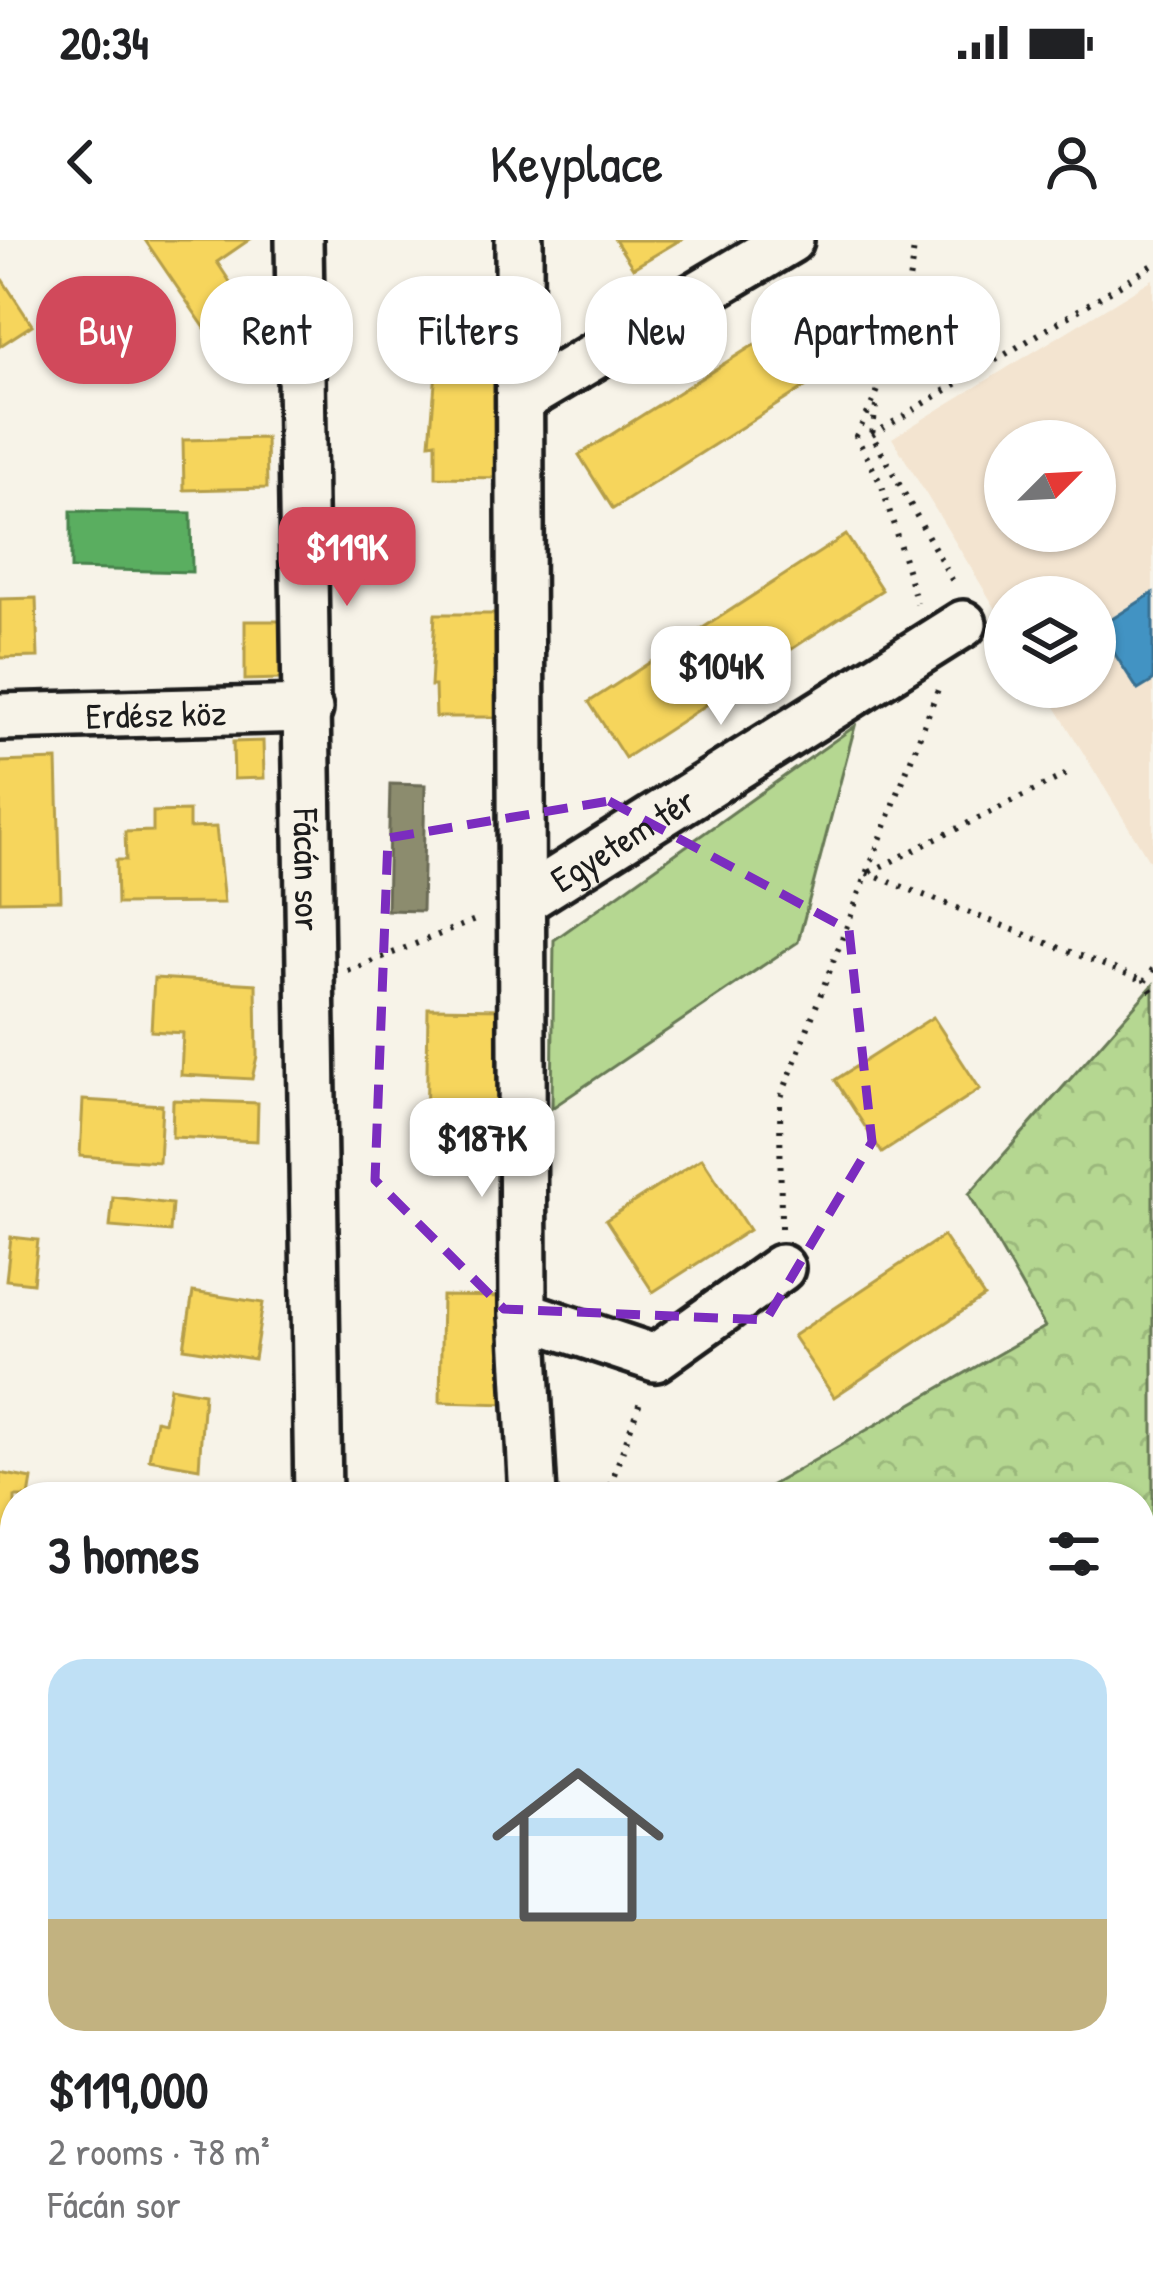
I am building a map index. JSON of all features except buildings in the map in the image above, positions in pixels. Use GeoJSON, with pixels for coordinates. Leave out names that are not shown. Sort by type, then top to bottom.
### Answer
{"type":"FeatureCollection","features":[{"type":"Feature","properties":{"kind":"street","name":"Fácán sor"},"geometry":{"type":"LineString","coordinates":[[299,240],[318,1482]]}},
{"type":"Feature","properties":{"kind":"street","name":"Egyetem tér"},"geometry":{"type":"LineString","coordinates":[[519,240],[523,1314],[531,1482]]}},
{"type":"Feature","properties":{"kind":"street"},"geometry":{"type":"LineString","coordinates":[[522,398],[790,240]]}},
{"type":"Feature","properties":{"kind":"street","name":"Egyetem tér"},"geometry":{"type":"LineString","coordinates":[[523,901],[928,669],[963,611]]}},
{"type":"Feature","properties":{"kind":"street","name":"Erdész köz"},"geometry":{"type":"LineString","coordinates":[[0,716],[309,709]]}},
{"type":"Feature","properties":{"kind":"street"},"geometry":{"type":"LineString","coordinates":[[523,1314],[655,1358],[781,1268]]}},
{"type":"Feature","properties":{"kind":"path"},"geometry":{"type":"LineString","coordinates":[[781,1268],[780,1100],[867,873],[928,669],[917,592],[882,487],[856,436],[877,397],[907,311],[915,240]]}},
{"type":"Feature","properties":{"kind":"path"},"geometry":{"type":"LineString","coordinates":[[872,435],[1153,265]]}},
{"type":"Feature","properties":{"kind":"path"},"geometry":{"type":"LineString","coordinates":[[877,397],[872,435],[963,611]]}},
{"type":"Feature","properties":{"kind":"path"},"geometry":{"type":"LineString","coordinates":[[867,873],[1069,772]]}},
{"type":"Feature","properties":{"kind":"path"},"geometry":{"type":"LineString","coordinates":[[867,873],[1145,982],[1153,992]]}},
{"type":"Feature","properties":{"kind":"path"},"geometry":{"type":"LineString","coordinates":[[347,971],[523,901]]}},
{"type":"Feature","properties":{"kind":"path"},"geometry":{"type":"LineString","coordinates":[[1145,982],[1153,969]]}},
{"type":"Feature","properties":{"kind":"path"},"geometry":{"type":"LineString","coordinates":[[612,1482],[655,1358]]}},
{"type":"Feature","properties":{"kind":"highlighted area"},"geometry":{"type":"Polygon","coordinates":[[[609,801],[849,930],[872,1142],[766,1320],[504,1309],[375,1180],[388,838],[609,801]]]}},
{"type":"Feature","properties":{"kind":"shaded area"},"geometry":{"type":"Polygon","coordinates":[[[1153,279],[1153,867],[1056,708],[1116,708],[1116,576],[984,576],[984,589],[892,438],[981,384],[1000,384],[1000,372],[1153,279]]]}},
{"type":"Feature","properties":{"kind":"green space"},"geometry":{"type":"Polygon","coordinates":[[[855,726],[798,942],[552,1108],[554,940],[855,726]]]}},
{"type":"Feature","properties":{"kind":"green space"},"geometry":{"type":"Polygon","coordinates":[[[1153,985],[1153,1482],[777,1482],[1045,1327],[969,1194],[1153,985]]]}}]}
